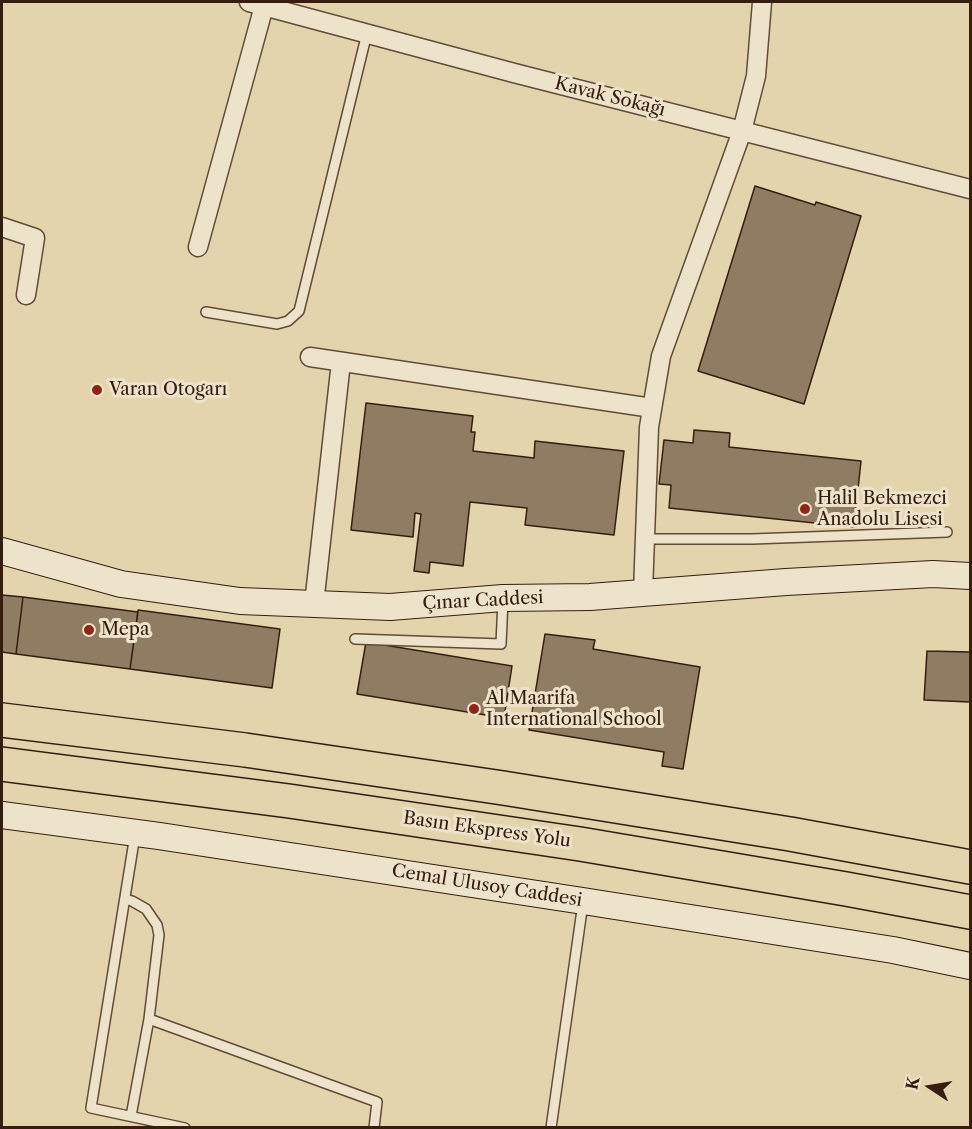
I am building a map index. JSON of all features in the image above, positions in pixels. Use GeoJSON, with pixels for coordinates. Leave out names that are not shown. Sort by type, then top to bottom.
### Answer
{"type":"FeatureCollection","features":[{"type":"Feature","properties":{"kind":"highway"},"geometry":{"type":"LineString","coordinates":[[2,720],[245,750],[503,788],[778,832],[970,867]]}},
{"type":"Feature","properties":{"kind":"highway","name":"Basın Ekspress Yolu"},"geometry":{"type":"LineString","coordinates":[[2,764],[289,801],[569,842],[970,912]]}},
{"type":"Feature","properties":{"kind":"main road","name":"Çınar Caddesi"},"geometry":{"type":"LineString","coordinates":[[2,551],[121,584],[240,601],[390,607],[503,598],[590,597],[933,574],[970,576]]}},
{"type":"Feature","properties":{"kind":"main road","name":"Cemal Ulusoy Caddesi"},"geometry":{"type":"LineString","coordinates":[[2,815],[583,901],[892,950],[970,966]]}},
{"type":"Feature","properties":{"kind":"street"},"geometry":{"type":"LineString","coordinates":[[643,592],[649,427],[661,356],[742,131],[756,76],[762,2]]}},
{"type":"Feature","properties":{"kind":"street"},"geometry":{"type":"LineString","coordinates":[[198,247],[257,4]]}},
{"type":"Feature","properties":{"kind":"street","name":"Kavak Sokağı"},"geometry":{"type":"LineString","coordinates":[[257,4],[970,189]]}},
{"type":"Feature","properties":{"kind":"street"},"geometry":{"type":"LineString","coordinates":[[2,227],[35,238],[26,295]]}},
{"type":"Feature","properties":{"kind":"street"},"geometry":{"type":"LineString","coordinates":[[310,357],[652,408]]}},
{"type":"Feature","properties":{"kind":"street"},"geometry":{"type":"LineString","coordinates":[[314,604],[341,362]]}},
{"type":"Feature","properties":{"kind":"lane"},"geometry":{"type":"LineString","coordinates":[[206,312],[277,324],[288,321],[299,311],[367,33]]}},
{"type":"Feature","properties":{"kind":"lane"},"geometry":{"type":"LineString","coordinates":[[645,540],[752,539],[947,532]]}},
{"type":"Feature","properties":{"kind":"lane"},"geometry":{"type":"LineString","coordinates":[[355,639],[501,644],[503,598]]}},
{"type":"Feature","properties":{"kind":"lane"},"geometry":{"type":"LineString","coordinates":[[135,833],[91,1108],[185,1128]]}},
{"type":"Feature","properties":{"kind":"lane"},"geometry":{"type":"LineString","coordinates":[[124,899],[146,909],[157,925],[159,935],[149,1019],[130,1116]]}},
{"type":"Feature","properties":{"kind":"lane"},"geometry":{"type":"LineString","coordinates":[[551,1128],[583,901]]}},
{"type":"Feature","properties":{"kind":"lane"},"geometry":{"type":"LineString","coordinates":[[149,1019],[377,1102],[374,1128]]}},
{"type":"Feature","properties":{"kind":"building"},"geometry":{"type":"Polygon","coordinates":[[[755,186],[815,205],[816,202],[861,216],[804,404],[698,371],[755,186]]]}},
{"type":"Feature","properties":{"kind":"building"},"geometry":{"type":"Polygon","coordinates":[[[366,403],[473,416],[471,432],[475,432],[473,451],[534,458],[535,441],[624,451],[614,535],[525,525],[527,508],[470,502],[463,566],[430,562],[429,573],[414,571],[421,514],[415,513],[413,537],[351,530],[366,403]]]}},
{"type":"Feature","properties":{"kind":"building"},"geometry":{"type":"Polygon","coordinates":[[[694,430],[730,433],[729,447],[861,461],[854,527],[669,508],[671,485],[659,484],[664,440],[693,443],[694,430]]]}},
{"type":"Feature","properties":{"kind":"building"},"geometry":{"type":"Polygon","coordinates":[[[2,595],[23,597],[16,654],[2,652],[2,595]]]}},
{"type":"Feature","properties":{"kind":"building"},"geometry":{"type":"Polygon","coordinates":[[[23,597],[138,612],[130,669],[16,654],[23,597]]]}},
{"type":"Feature","properties":{"kind":"building"},"geometry":{"type":"Polygon","coordinates":[[[138,610],[280,629],[272,688],[130,669],[138,610]]]}},
{"type":"Feature","properties":{"kind":"building"},"geometry":{"type":"Polygon","coordinates":[[[545,634],[595,640],[593,649],[700,667],[683,769],[662,766],[664,752],[529,730],[545,634]]]}},
{"type":"Feature","properties":{"kind":"building"},"geometry":{"type":"Polygon","coordinates":[[[366,642],[512,666],[504,718],[357,694],[366,642]]]}},
{"type":"Feature","properties":{"kind":"building"},"geometry":{"type":"Polygon","coordinates":[[[927,651],[970,652],[970,702],[924,700],[927,651]]]}},
{"type":"Feature","properties":{"kind":"place","name":"Varan Otogarı"},"geometry":{"type":"Point","coordinates":[97,390]}},
{"type":"Feature","properties":{"kind":"place","name":"Halil Bekmezci Anadolu Lisesi"},"geometry":{"type":"Point","coordinates":[805,509]}},
{"type":"Feature","properties":{"kind":"place","name":"Mepa"},"geometry":{"type":"Point","coordinates":[89,630]}},
{"type":"Feature","properties":{"kind":"place","name":"Al Maarifa International School"},"geometry":{"type":"Point","coordinates":[474,709]}}]}
